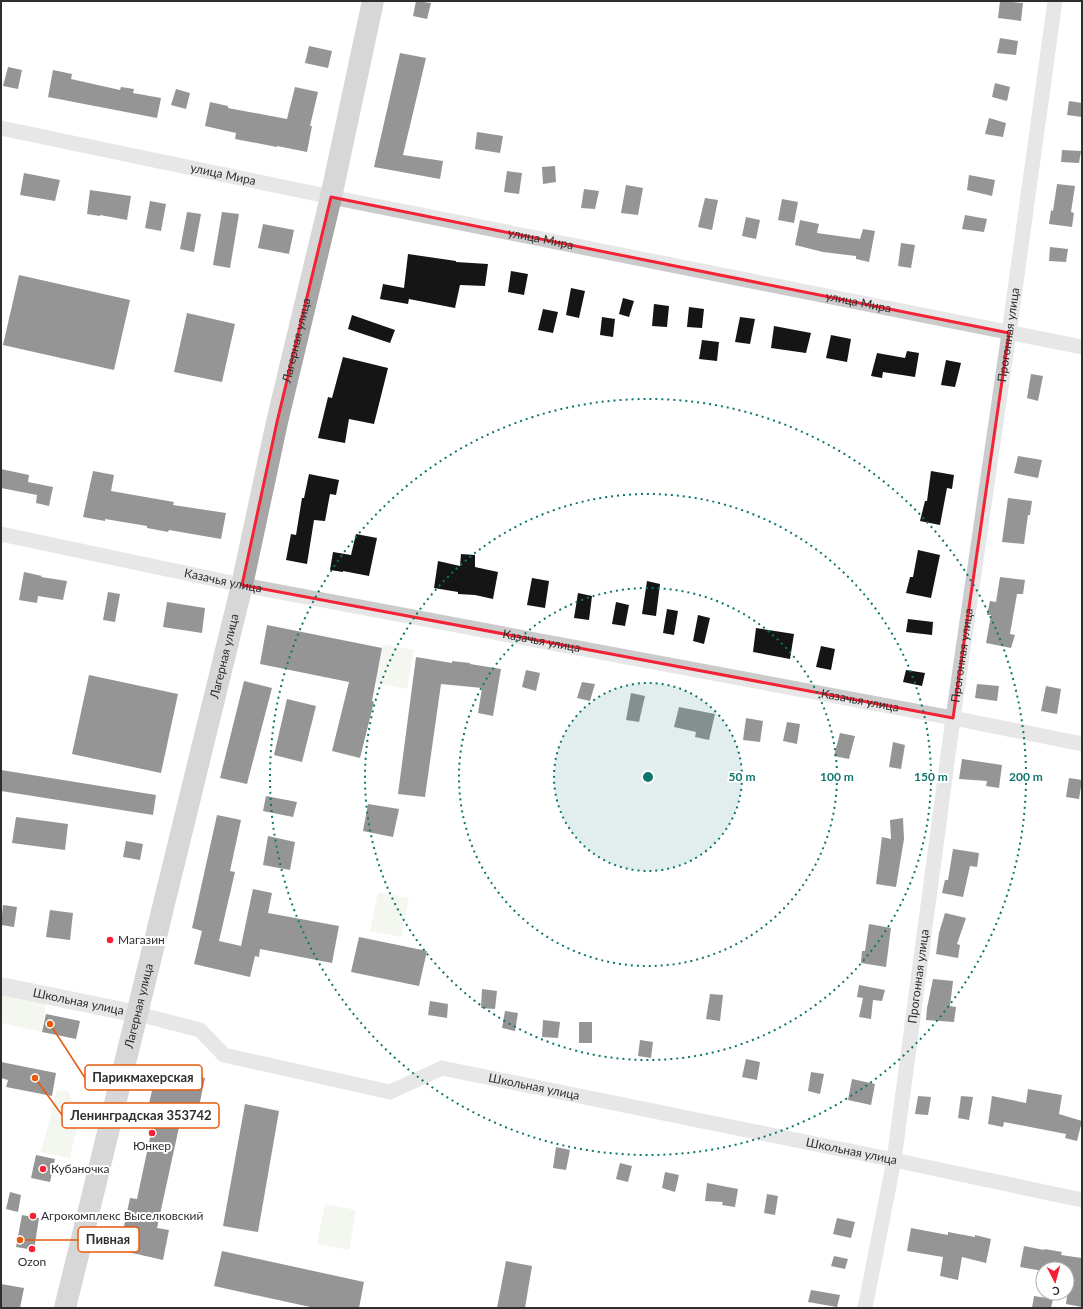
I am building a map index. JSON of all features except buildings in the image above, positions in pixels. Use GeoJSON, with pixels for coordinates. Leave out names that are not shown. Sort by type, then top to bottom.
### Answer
{"type":"FeatureCollection","features":[{"type":"Feature","properties":{"kind":"main road","name":"Лагерная улица"},"geometry":{"type":"LineString","coordinates":[[65,1308],[242,585],[276,422],[331,197],[373,1]]}},
{"type":"Feature","properties":{"kind":"street","name":"Прогонная улица"},"geometry":{"type":"LineString","coordinates":[[865,1308],[894,1160],[953,718],[1009,333],[1055,1]]}},
{"type":"Feature","properties":{"kind":"street","name":"улица Мира"},"geometry":{"type":"LineString","coordinates":[[1,128],[331,197],[1082,347]]}},
{"type":"Feature","properties":{"kind":"street","name":"Казачья улица"},"geometry":{"type":"LineString","coordinates":[[1,534],[242,585],[953,718],[1082,744]]}},
{"type":"Feature","properties":{"kind":"street","name":"Школьная улица"},"geometry":{"type":"LineString","coordinates":[[1,986],[138,1014],[200,1030],[224,1055],[390,1092],[442,1068],[1082,1200]]}},
{"type":"Feature","properties":{"kind":"highlighted area"},"geometry":{"type":"Polygon","coordinates":[[[331,197],[1009,333],[953,718],[242,585],[277,422],[331,197]]]}},
{"type":"Feature","properties":{"kind":"green space"},"geometry":{"type":"Polygon","coordinates":[[[383,644],[414,650],[407,689],[376,683],[383,644]]]}},
{"type":"Feature","properties":{"kind":"green space"},"geometry":{"type":"Polygon","coordinates":[[[378,892],[409,898],[401,937],[370,931],[378,892]]]}},
{"type":"Feature","properties":{"kind":"green space"},"geometry":{"type":"Polygon","coordinates":[[[1,993],[46,1002],[42,1032],[1,1023],[1,993]]]}},
{"type":"Feature","properties":{"kind":"green space"},"geometry":{"type":"Polygon","coordinates":[[[57,1090],[68,1091],[79,1117],[70,1158],[41,1152],[57,1090]]]}},
{"type":"Feature","properties":{"kind":"green space"},"geometry":{"type":"Polygon","coordinates":[[[325,1204],[356,1210],[349,1250],[317,1244],[325,1204]]]}},
{"type":"Feature","properties":{"kind":"place","name":"Магазин"},"geometry":{"type":"Point","coordinates":[110,940]}},
{"type":"Feature","properties":{"kind":"place","name":"Парикмахерская"},"geometry":{"type":"Point","coordinates":[50,1024]}},
{"type":"Feature","properties":{"kind":"place","name":"Ленинградская 353742"},"geometry":{"type":"Point","coordinates":[35,1078]}},
{"type":"Feature","properties":{"kind":"place","name":"Юнкер"},"geometry":{"type":"Point","coordinates":[152,1133]}},
{"type":"Feature","properties":{"kind":"place","name":"Кубаночка"},"geometry":{"type":"Point","coordinates":[43,1169]}},
{"type":"Feature","properties":{"kind":"place","name":"Агрокомплекс Выселковский"},"geometry":{"type":"Point","coordinates":[33,1216]}},
{"type":"Feature","properties":{"kind":"place","name":"Пивная"},"geometry":{"type":"Point","coordinates":[20,1240]}},
{"type":"Feature","properties":{"kind":"place","name":"Ozon"},"geometry":{"type":"Point","coordinates":[32,1249]}}]}
